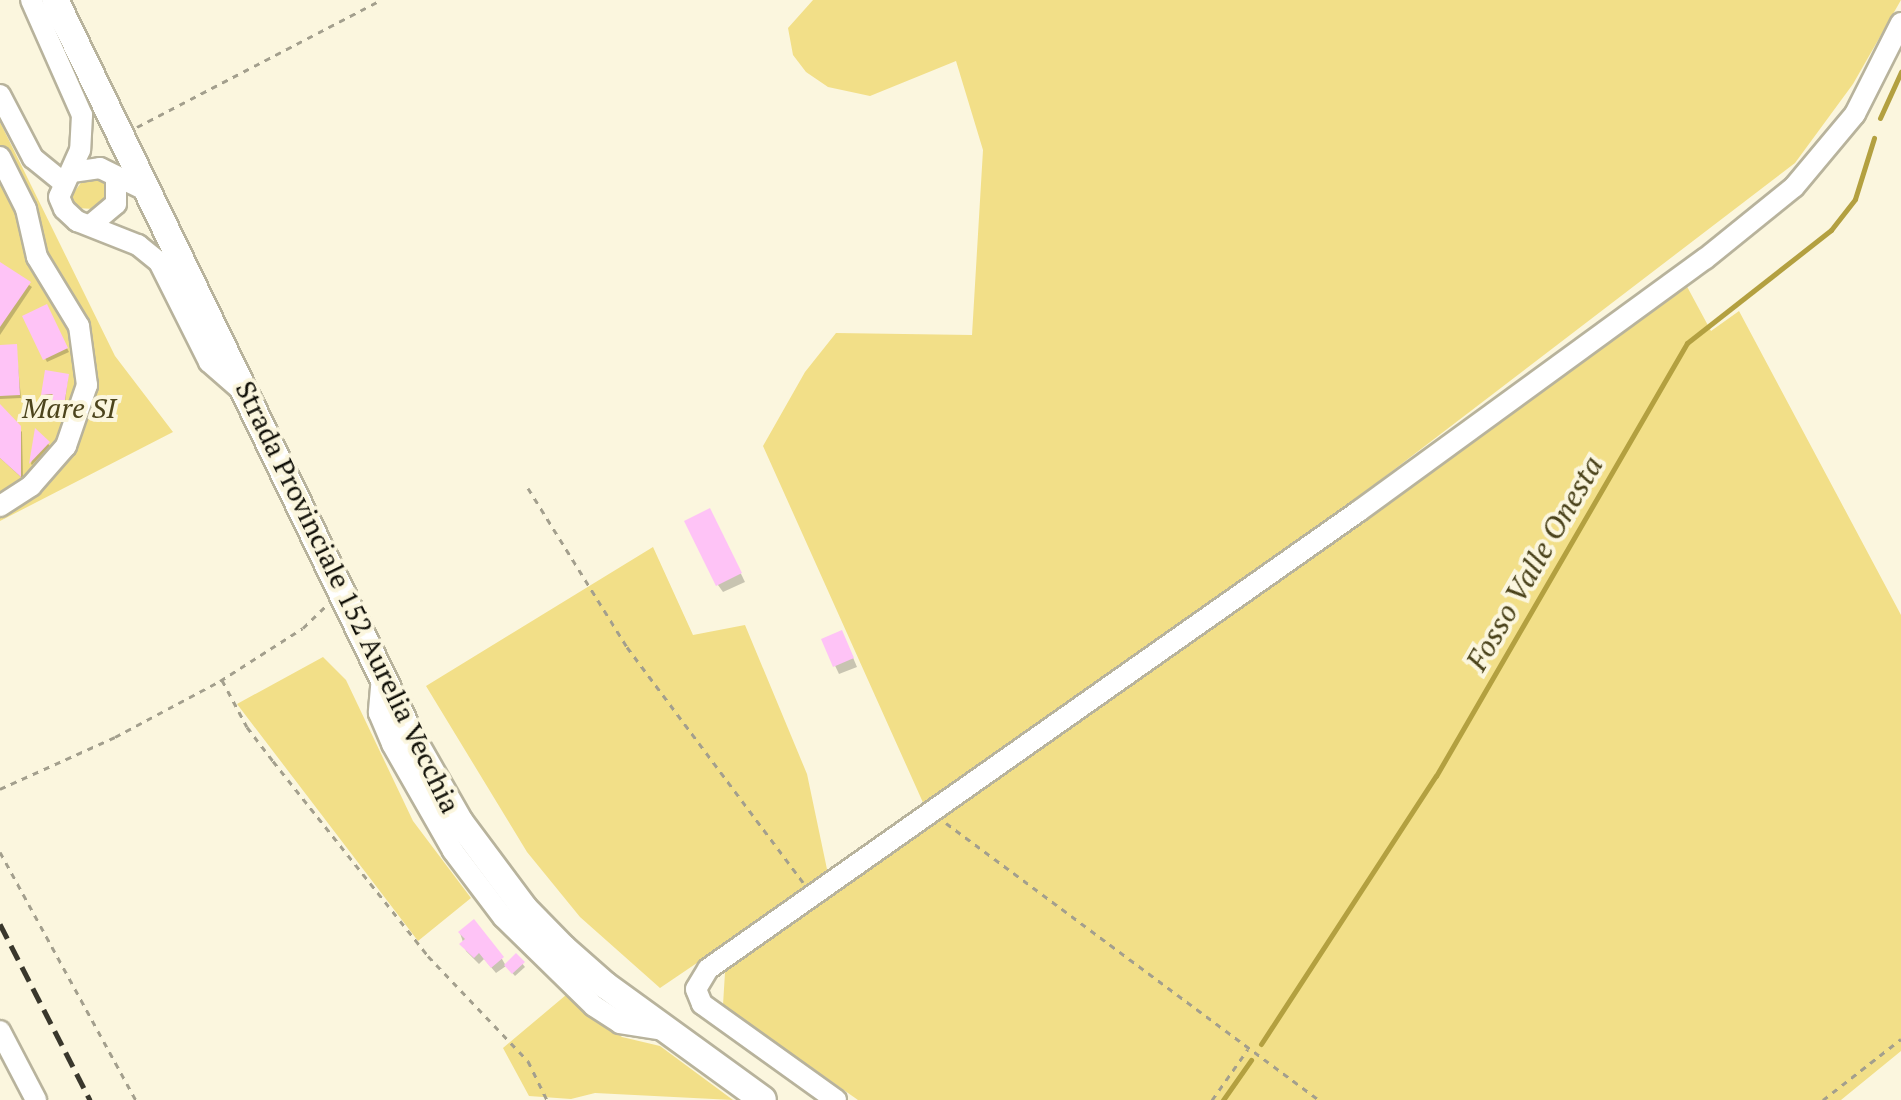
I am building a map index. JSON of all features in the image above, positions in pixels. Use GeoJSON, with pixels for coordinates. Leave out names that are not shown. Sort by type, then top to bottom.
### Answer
{"type":"FeatureCollection","features":[{"type":"Feature","properties":{"kind":"main road","name":"Strada Provinciale 152 Aurelia Vecchia"},"geometry":{"type":"LineString","coordinates":[[55,0],[121,156],[147,191],[250,398],[382,676],[460,822],[524,908],[605,985],[763,1100]]}},
{"type":"Feature","properties":{"kind":"street"},"geometry":{"type":"LineString","coordinates":[[31,0],[82,115],[83,131],[63,177],[59,197],[64,209],[77,221],[93,223],[138,245],[159,262],[209,362],[250,398]]}},
{"type":"Feature","properties":{"kind":"street"},"geometry":{"type":"LineString","coordinates":[[836,1100],[702,1004],[696,989],[708,969],[1359,511],[1705,259],[1794,187],[1855,114],[1901,23]]}},
{"type":"Feature","properties":{"kind":"street"},"geometry":{"type":"LineString","coordinates":[[0,95],[33,158],[63,177]]}},
{"type":"Feature","properties":{"kind":"street"},"geometry":{"type":"LineString","coordinates":[[17,190],[100,168],[121,156]]}},
{"type":"Feature","properties":{"kind":"street"},"geometry":{"type":"LineString","coordinates":[[93,223],[116,204],[121,156]]}},
{"type":"Feature","properties":{"kind":"street"},"geometry":{"type":"LineString","coordinates":[[0,157],[17,190],[37,257],[79,326],[87,385],[66,446],[31,486],[0,506]]}},
{"type":"Feature","properties":{"kind":"street"},"geometry":{"type":"LineString","coordinates":[[0,1031],[36,1100]]}},
{"type":"Feature","properties":{"kind":"path"},"geometry":{"type":"LineString","coordinates":[[121,156],[381,0]]}},
{"type":"Feature","properties":{"kind":"path"},"geometry":{"type":"LineString","coordinates":[[528,488],[627,647],[813,895]]}},
{"type":"Feature","properties":{"kind":"path"},"geometry":{"type":"LineString","coordinates":[[0,789],[115,737],[222,680],[303,628],[339,588]]}},
{"type":"Feature","properties":{"kind":"path"},"geometry":{"type":"LineString","coordinates":[[222,680],[273,761],[428,956],[528,1061],[547,1100]]}},
{"type":"Feature","properties":{"kind":"path"},"geometry":{"type":"LineString","coordinates":[[936,809],[944,822],[1319,1100]]}},
{"type":"Feature","properties":{"kind":"path"},"geometry":{"type":"LineString","coordinates":[[0,852],[136,1100]]}},
{"type":"Feature","properties":{"kind":"path"},"geometry":{"type":"LineString","coordinates":[[1823,1100],[1901,1039]]}},
{"type":"Feature","properties":{"kind":"path"},"geometry":{"type":"LineString","coordinates":[[1212,1100],[1248,1049]]}},
{"type":"Feature","properties":{"kind":"green space"},"geometry":{"type":"Polygon","coordinates":[[[813,0],[1901,0],[1853,84],[1795,163],[1353,501],[925,807],[763,446],[805,372],[836,333],[972,335],[983,150],[956,61],[870,96],[828,87],[806,72],[793,55],[788,28],[813,0]]]}},
{"type":"Feature","properties":{"kind":"green space","name":"Mare SI"},"geometry":{"type":"Polygon","coordinates":[[[0,122],[115,356],[173,432],[0,521],[0,122]]]}},
{"type":"Feature","properties":{"kind":"green space"},"geometry":{"type":"Polygon","coordinates":[[[86,176],[108,179],[109,197],[94,209],[76,208],[69,199],[86,176]]]}},
{"type":"Feature","properties":{"kind":"green space"},"geometry":{"type":"Polygon","coordinates":[[[1684,281],[1711,331],[1739,311],[1901,615],[1901,1051],[1841,1100],[858,1100],[723,1005],[725,972],[1684,281]]]}},
{"type":"Feature","properties":{"kind":"green space"},"geometry":{"type":"Polygon","coordinates":[[[653,547],[693,635],[745,625],[807,774],[828,874],[660,988],[580,917],[527,852],[426,686],[653,547]]]}},
{"type":"Feature","properties":{"kind":"green space"},"geometry":{"type":"Polygon","coordinates":[[[323,657],[346,680],[413,821],[471,898],[418,941],[237,704],[323,657]]]}},
{"type":"Feature","properties":{"kind":"green space"},"geometry":{"type":"Polygon","coordinates":[[[566,995],[622,1037],[660,1046],[733,1100],[595,1093],[571,1099],[529,1096],[503,1048],[566,995]]]}},
{"type":"Feature","properties":{"kind":"building"},"geometry":{"type":"Polygon","coordinates":[[[0,262],[31,282],[0,327],[0,262]]]}},
{"type":"Feature","properties":{"kind":"building"},"geometry":{"type":"Polygon","coordinates":[[[47,304],[68,348],[43,360],[22,316],[47,304]]]}},
{"type":"Feature","properties":{"kind":"building"},"geometry":{"type":"Polygon","coordinates":[[[17,344],[20,395],[0,396],[0,345],[17,344]]]}},
{"type":"Feature","properties":{"kind":"building"},"geometry":{"type":"Polygon","coordinates":[[[45,370],[69,374],[62,419],[35,414],[53,394],[41,395],[45,370]]]}},
{"type":"Feature","properties":{"kind":"building"},"geometry":{"type":"Polygon","coordinates":[[[0,404],[21,426],[21,477],[0,458],[0,404]]]}},
{"type":"Feature","properties":{"kind":"building"},"geometry":{"type":"Polygon","coordinates":[[[35,428],[50,442],[29,464],[35,428]]]}},
{"type":"Feature","properties":{"kind":"building"},"geometry":{"type":"Polygon","coordinates":[[[710,508],[742,573],[716,586],[684,521],[710,508]]]}},
{"type":"Feature","properties":{"kind":"building"},"geometry":{"type":"Polygon","coordinates":[[[842,630],[854,658],[833,667],[821,639],[842,630]]]}},
{"type":"Feature","properties":{"kind":"building"},"geometry":{"type":"Polygon","coordinates":[[[474,919],[504,957],[491,968],[479,953],[474,958],[459,944],[465,939],[458,932],[474,919]]]}},
{"type":"Feature","properties":{"kind":"building"},"geometry":{"type":"Polygon","coordinates":[[[516,953],[525,962],[512,974],[504,965],[516,953]]]}},
{"type":"Feature","properties":{"kind":"waterway","name":"Fosso Valle Onesta"},"geometry":{"type":"LineString","coordinates":[[1880,118],[1901,72]]}},
{"type":"Feature","properties":{"kind":"waterway","name":"Fosso Valle Onesta"},"geometry":{"type":"LineString","coordinates":[[1261,1044],[1436,776],[1687,343],[1831,230],[1855,199],[1874,138]]}},
{"type":"Feature","properties":{"kind":"waterway","name":"Fosso Valle Onesta"},"geometry":{"type":"LineString","coordinates":[[1223,1100],[1251,1060]]}},
{"type":"Feature","properties":{"kind":"railway"},"geometry":{"type":"LineString","coordinates":[[0,924],[90,1100]]}}]}
